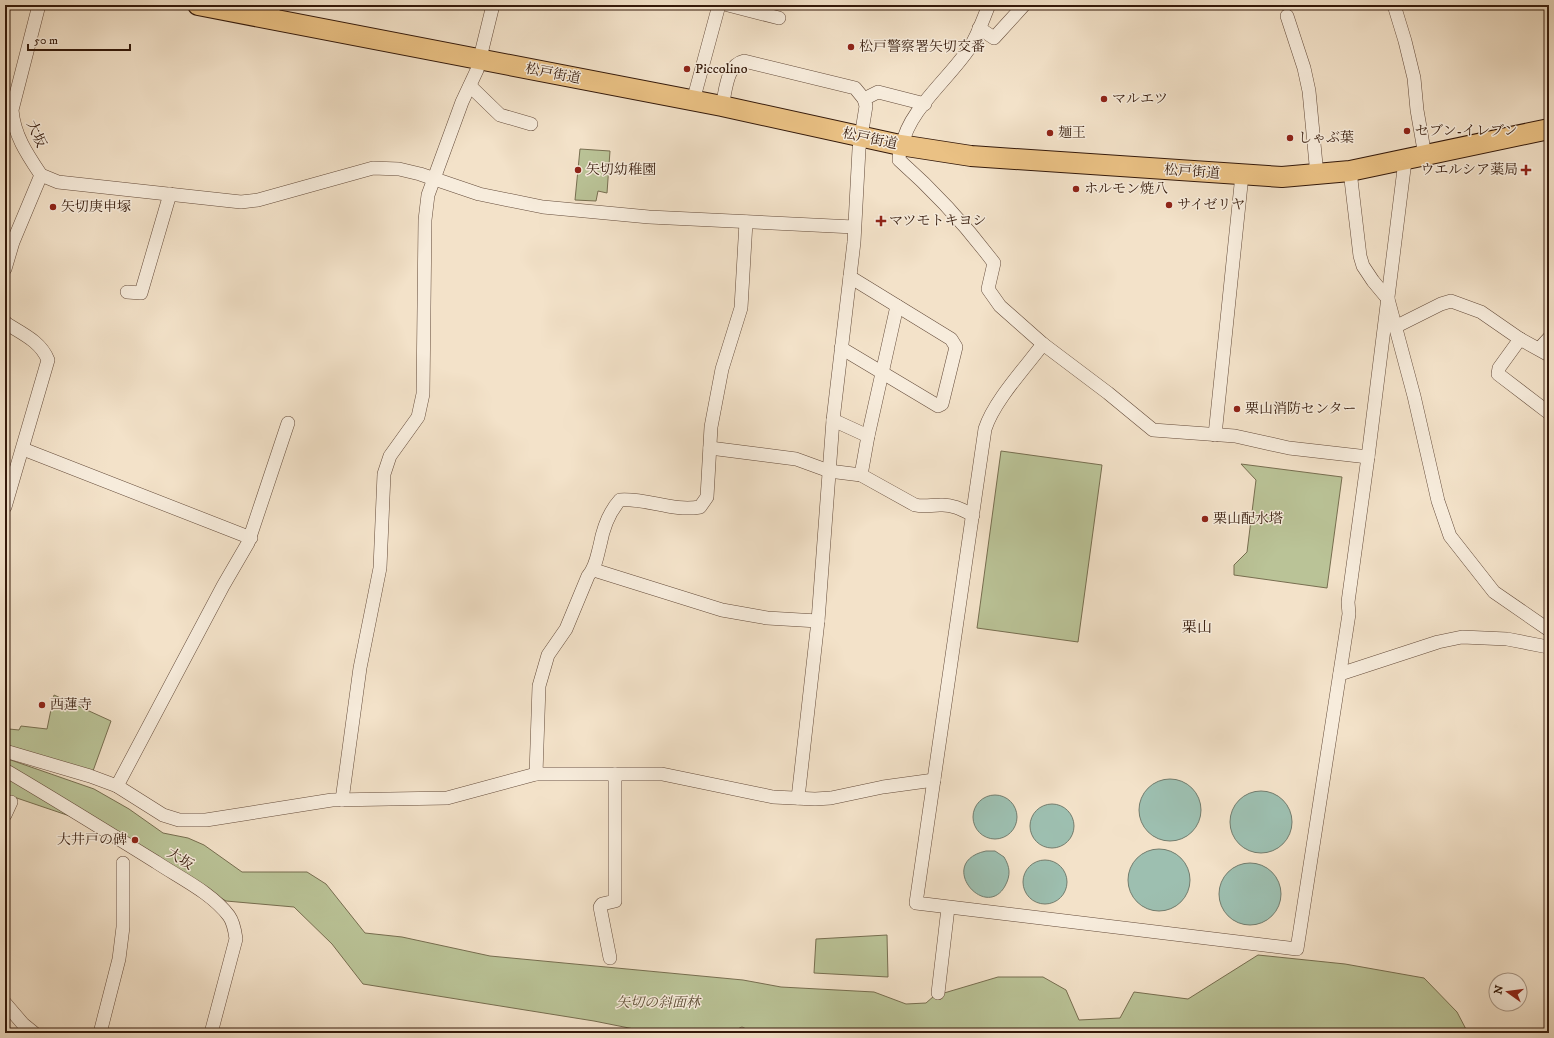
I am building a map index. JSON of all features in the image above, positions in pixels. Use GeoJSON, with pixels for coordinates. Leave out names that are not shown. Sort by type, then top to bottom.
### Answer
{"type":"FeatureCollection","features":[{"type":"Feature","properties":{"kind":"main road","name":"松戸街道"},"geometry":{"type":"LineString","coordinates":[[198,5],[273,12],[480,60],[722,106],[901,146],[971,156],[1282,177],[1350,171],[1405,161],[1549,129]]}},
{"type":"Feature","properties":{"kind":"street","name":"大坂"},"geometry":{"type":"LineString","coordinates":[[39,5],[12,110],[13,127],[28,156],[41,175]]}},
{"type":"Feature","properties":{"kind":"street"},"geometry":{"type":"LineString","coordinates":[[342,800],[360,668],[380,568],[384,474],[390,456],[418,417],[423,394],[425,220],[428,195],[462,102],[480,60],[493,5]]}},
{"type":"Feature","properties":{"kind":"street"},"geometry":{"type":"LineString","coordinates":[[693,101],[719,5]]}},
{"type":"Feature","properties":{"kind":"street"},"geometry":{"type":"LineString","coordinates":[[728,5],[779,18]]}},
{"type":"Feature","properties":{"kind":"street"},"geometry":{"type":"LineString","coordinates":[[989,5],[970,47],[925,104],[904,134],[899,160],[942,202],[980,244],[994,263],[988,288],[1000,306],[1043,344],[1108,393],[1152,430],[1235,436],[1289,448],[1368,457]]}},
{"type":"Feature","properties":{"kind":"street"},"geometry":{"type":"LineString","coordinates":[[979,28],[994,38],[1024,5]]}},
{"type":"Feature","properties":{"kind":"street"},"geometry":{"type":"LineString","coordinates":[[1394,5],[1414,78],[1416,110],[1425,156]]}},
{"type":"Feature","properties":{"kind":"street"},"geometry":{"type":"LineString","coordinates":[[1286,16],[1304,68],[1309,92],[1317,175]]}},
{"type":"Feature","properties":{"kind":"street"},"geometry":{"type":"LineString","coordinates":[[722,106],[732,67],[737,63],[744,61],[855,88],[864,99],[866,106],[860,137],[850,277],[833,420],[818,621],[798,798]]}},
{"type":"Feature","properties":{"kind":"street"},"geometry":{"type":"LineString","coordinates":[[470,86],[500,115],[531,124]]}},
{"type":"Feature","properties":{"kind":"street"},"geometry":{"type":"LineString","coordinates":[[864,99],[878,92],[925,104]]}},
{"type":"Feature","properties":{"kind":"street"},"geometry":{"type":"LineString","coordinates":[[5,115],[13,127]]}},
{"type":"Feature","properties":{"kind":"street"},"geometry":{"type":"LineString","coordinates":[[1043,344],[988,418],[984,429],[973,515],[916,903],[1297,949],[1349,614],[1348,602],[1368,457],[1405,161]]}},
{"type":"Feature","properties":{"kind":"street"},"geometry":{"type":"LineString","coordinates":[[5,269],[13,242],[41,175],[58,182],[241,202],[258,200],[373,168],[399,169],[479,194],[543,207],[649,217],[854,227]]}},
{"type":"Feature","properties":{"kind":"street"},"geometry":{"type":"LineString","coordinates":[[1350,171],[1363,266],[1388,299],[1414,396],[1438,501],[1450,536],[1494,592],[1549,630]]}},
{"type":"Feature","properties":{"kind":"street"},"geometry":{"type":"LineString","coordinates":[[1215,435],[1242,175]]}},
{"type":"Feature","properties":{"kind":"street"},"geometry":{"type":"LineString","coordinates":[[127,292],[142,293],[170,194]]}},
{"type":"Feature","properties":{"kind":"street"},"geometry":{"type":"LineString","coordinates":[[536,774],[539,686],[542,672],[548,655],[566,629],[588,576],[594,570],[600,543],[612,509],[620,500],[634,499],[677,509],[700,507],[706,497],[711,427],[722,369],[741,308],[746,222]]}},
{"type":"Feature","properties":{"kind":"street"},"geometry":{"type":"LineString","coordinates":[[841,348],[882,371],[938,406],[942,404],[956,347],[951,339],[850,277]]}},
{"type":"Feature","properties":{"kind":"street"},"geometry":{"type":"LineString","coordinates":[[1395,327],[1441,304],[1451,301],[1481,312],[1520,339],[1544,352],[1549,338]]}},
{"type":"Feature","properties":{"kind":"street"},"geometry":{"type":"LineString","coordinates":[[861,475],[868,436],[897,306]]}},
{"type":"Feature","properties":{"kind":"street"},"geometry":{"type":"LineString","coordinates":[[5,322],[38,344],[45,352],[48,360],[5,507]]}},
{"type":"Feature","properties":{"kind":"street"},"geometry":{"type":"LineString","coordinates":[[1520,339],[1499,368],[1498,374],[1549,412]]}},
{"type":"Feature","properties":{"kind":"street"},"geometry":{"type":"LineString","coordinates":[[833,420],[868,436]]}},
{"type":"Feature","properties":{"kind":"street"},"geometry":{"type":"LineString","coordinates":[[117,786],[223,586],[251,538],[288,423]]}},
{"type":"Feature","properties":{"kind":"street"},"geometry":{"type":"LineString","coordinates":[[710,448],[796,459],[829,470],[861,475],[915,506],[922,507],[941,504],[957,508],[973,515]]}},
{"type":"Feature","properties":{"kind":"street"},"geometry":{"type":"LineString","coordinates":[[23,449],[251,538]]}},
{"type":"Feature","properties":{"kind":"street"},"geometry":{"type":"LineString","coordinates":[[594,570],[722,610],[767,618],[818,621]]}},
{"type":"Feature","properties":{"kind":"street"},"geometry":{"type":"LineString","coordinates":[[1340,674],[1438,642],[1462,637],[1549,645]]}},
{"type":"Feature","properties":{"kind":"street"},"geometry":{"type":"LineString","coordinates":[[5,752],[90,776],[117,786],[163,815],[179,820],[206,820],[287,806],[342,800],[447,798],[536,774],[615,774],[638,772],[662,774],[773,797],[798,798],[831,798],[883,787],[934,780]]}},
{"type":"Feature","properties":{"kind":"street","name":"大坂"},"geometry":{"type":"LineString","coordinates":[[5,770],[86,818],[182,879],[213,900],[230,917],[235,930],[236,939],[211,1033]]}},
{"type":"Feature","properties":{"kind":"street"},"geometry":{"type":"LineString","coordinates":[[610,958],[600,907],[602,904],[615,901],[615,774]]}},
{"type":"Feature","properties":{"kind":"street"},"geometry":{"type":"LineString","coordinates":[[5,815],[11,802]]}},
{"type":"Feature","properties":{"kind":"street"},"geometry":{"type":"LineString","coordinates":[[100,1033],[119,959],[123,927],[123,863]]}},
{"type":"Feature","properties":{"kind":"street"},"geometry":{"type":"LineString","coordinates":[[938,993],[948,908]]}},
{"type":"Feature","properties":{"kind":"street"},"geometry":{"type":"LineString","coordinates":[[5,1002],[18,1018],[34,1033]]}},
{"type":"Feature","properties":{"kind":"green space"},"geometry":{"type":"Polygon","coordinates":[[[580,149],[610,151],[607,193],[598,191],[596,201],[575,200],[580,149]]]}},
{"type":"Feature","properties":{"kind":"green space"},"geometry":{"type":"Polygon","coordinates":[[[1001,451],[1102,465],[1078,642],[977,628],[1001,451]]]}},
{"type":"Feature","properties":{"kind":"green space"},"geometry":{"type":"Polygon","coordinates":[[[1241,464],[1342,477],[1327,588],[1234,575],[1234,565],[1247,552],[1256,480],[1241,464]]]}},
{"type":"Feature","properties":{"kind":"green space"},"geometry":{"type":"Polygon","coordinates":[[[54,695],[111,721],[93,771],[6,745],[9,729],[19,730],[21,726],[47,729],[54,695]]]}},
{"type":"Feature","properties":{"kind":"green space","name":"矢切の斜面林"},"geometry":{"type":"Polygon","coordinates":[[[5,758],[94,789],[129,809],[163,833],[188,838],[204,845],[242,872],[307,872],[326,884],[365,933],[402,937],[490,956],[743,980],[781,987],[874,992],[906,1004],[926,1003],[934,996],[998,977],[1043,977],[1066,990],[1079,1020],[1120,1018],[1134,992],[1188,999],[1258,955],[1345,964],[1424,978],[1457,1012],[1468,1033],[755,1033],[742,1027],[728,1033],[654,1033],[594,1021],[363,984],[332,944],[294,907],[226,901],[108,829],[5,794],[5,758]]]}},
{"type":"Feature","properties":{"kind":"green space"},"geometry":{"type":"Polygon","coordinates":[[[887,935],[888,977],[814,973],[816,939],[887,935]]]}},
{"type":"Feature","properties":{"kind":"shaded area"},"geometry":{"type":"Polygon","coordinates":[[[1164,779],[1176,779],[1192,788],[1199,798],[1201,810],[1199,822],[1192,832],[1176,841],[1164,841],[1153,836],[1144,827],[1139,816],[1139,804],[1144,793],[1153,784],[1164,779]]]}},
{"type":"Feature","properties":{"kind":"shaded area"},"geometry":{"type":"Polygon","coordinates":[[[1255,791],[1267,791],[1283,800],[1290,810],[1292,822],[1290,834],[1283,844],[1267,853],[1255,853],[1244,848],[1235,839],[1230,828],[1230,816],[1235,805],[1244,796],[1255,791]]]}},
{"type":"Feature","properties":{"kind":"shaded area"},"geometry":{"type":"Polygon","coordinates":[[[991,795],[999,795],[1004,796],[1011,801],[1016,808],[1016,826],[1011,833],[1004,838],[991,839],[983,836],[976,829],[973,821],[973,813],[976,805],[983,798],[991,795]]]}},
{"type":"Feature","properties":{"kind":"shaded area"},"geometry":{"type":"Polygon","coordinates":[[[1052,804],[1064,808],[1070,814],[1074,826],[1070,838],[1064,844],[1052,848],[1040,844],[1034,838],[1030,826],[1034,814],[1040,808],[1052,804]]]}},
{"type":"Feature","properties":{"kind":"shaded area"},"geometry":{"type":"Polygon","coordinates":[[[1153,849],[1165,849],[1181,858],[1188,868],[1190,880],[1188,892],[1181,902],[1165,911],[1153,911],[1142,906],[1133,897],[1128,886],[1128,874],[1133,863],[1142,854],[1153,849]]]}},
{"type":"Feature","properties":{"kind":"shaded area"},"geometry":{"type":"Polygon","coordinates":[[[986,851],[995,851],[1004,857],[1008,864],[1009,871],[1005,886],[996,895],[986,897],[977,894],[969,886],[964,876],[965,866],[971,857],[986,851]]]}},
{"type":"Feature","properties":{"kind":"shaded area"},"geometry":{"type":"Polygon","coordinates":[[[1045,860],[1057,864],[1063,870],[1067,882],[1063,894],[1057,900],[1045,904],[1033,900],[1027,894],[1023,882],[1027,870],[1033,864],[1045,860]]]}},
{"type":"Feature","properties":{"kind":"shaded area"},"geometry":{"type":"Polygon","coordinates":[[[1244,863],[1256,863],[1272,872],[1279,882],[1281,894],[1279,906],[1272,916],[1256,925],[1244,925],[1233,920],[1224,911],[1219,900],[1219,888],[1224,877],[1233,868],[1244,863]]]}},
{"type":"Feature","properties":{"kind":"place","name":"松戸警察署矢切交番"},"geometry":{"type":"Point","coordinates":[851,47]}},
{"type":"Feature","properties":{"kind":"place","name":"Piccolino"},"geometry":{"type":"Point","coordinates":[687,69]}},
{"type":"Feature","properties":{"kind":"place","name":"マルエツ"},"geometry":{"type":"Point","coordinates":[1104,99]}},
{"type":"Feature","properties":{"kind":"place","name":"セブン-イレブン"},"geometry":{"type":"Point","coordinates":[1407,131]}},
{"type":"Feature","properties":{"kind":"place","name":"麺王"},"geometry":{"type":"Point","coordinates":[1050,133]}},
{"type":"Feature","properties":{"kind":"place","name":"しゃぶ葉"},"geometry":{"type":"Point","coordinates":[1290,138]}},
{"type":"Feature","properties":{"kind":"place","name":"矢切幼稚園"},"geometry":{"type":"Point","coordinates":[578,170]}},
{"type":"Feature","properties":{"kind":"place","name":"ウエルシア薬局"},"geometry":{"type":"Point","coordinates":[1526,170]}},
{"type":"Feature","properties":{"kind":"place","name":"ホルモン焼八"},"geometry":{"type":"Point","coordinates":[1076,189]}},
{"type":"Feature","properties":{"kind":"place","name":"サイゼリヤ"},"geometry":{"type":"Point","coordinates":[1169,205]}},
{"type":"Feature","properties":{"kind":"place","name":"矢切庚申塚"},"geometry":{"type":"Point","coordinates":[53,207]}},
{"type":"Feature","properties":{"kind":"place","name":"マツモトキヨシ"},"geometry":{"type":"Point","coordinates":[881,221]}},
{"type":"Feature","properties":{"kind":"place","name":"栗山消防センター"},"geometry":{"type":"Point","coordinates":[1237,409]}},
{"type":"Feature","properties":{"kind":"place","name":"栗山配水塔"},"geometry":{"type":"Point","coordinates":[1205,519]}},
{"type":"Feature","properties":{"kind":"place","name":"西蓮寺"},"geometry":{"type":"Point","coordinates":[42,705]}},
{"type":"Feature","properties":{"kind":"place","name":"大井戸の碑"},"geometry":{"type":"Point","coordinates":[135,840]}},
{"type":"Feature","properties":{"kind":"district","name":"栗山"},"geometry":{"type":"Point","coordinates":[1197,627]}}]}
